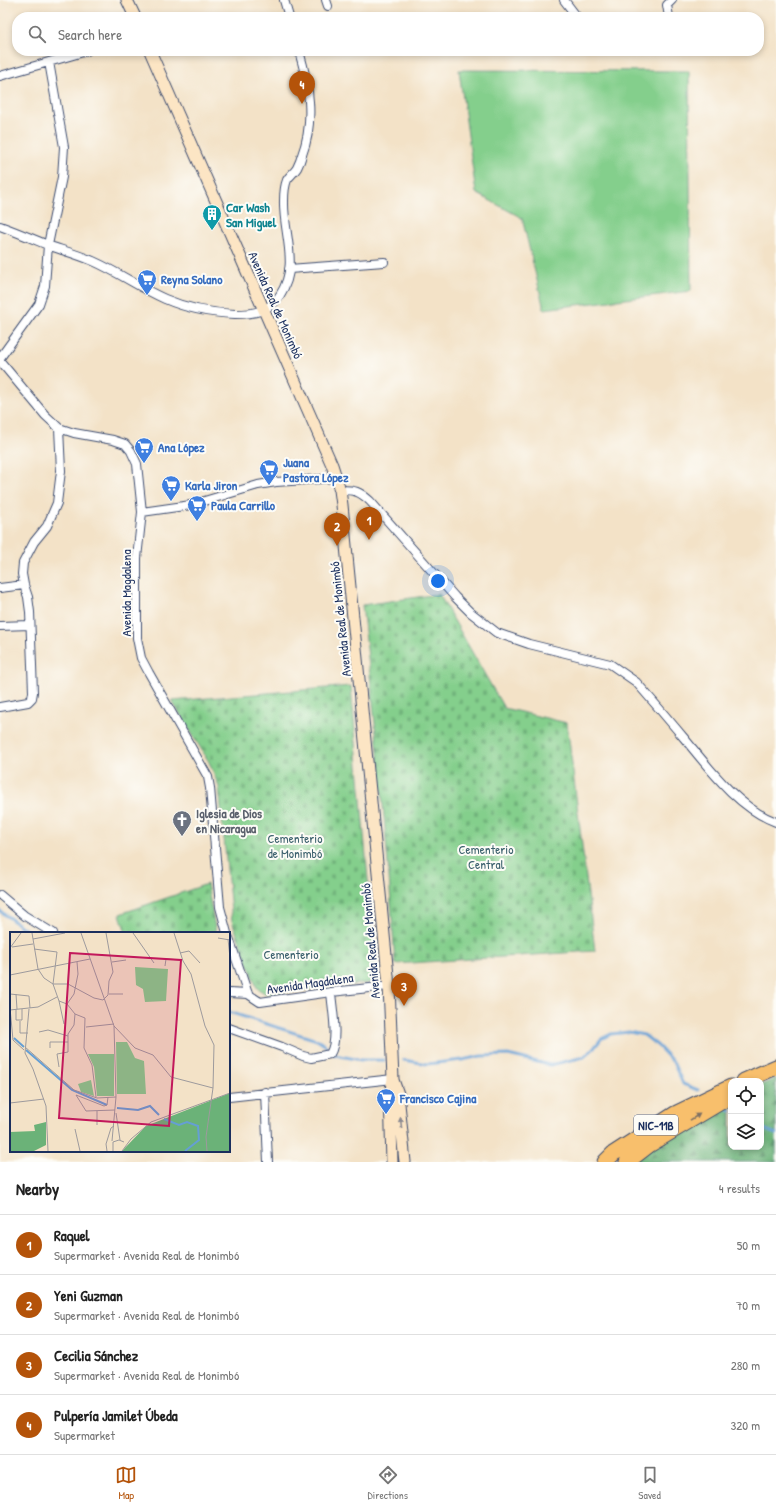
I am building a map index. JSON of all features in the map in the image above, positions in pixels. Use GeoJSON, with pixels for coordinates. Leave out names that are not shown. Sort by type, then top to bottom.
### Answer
{"type":"FeatureCollection","features":[{"type":"Feature","properties":{"kind":"highway"},"geometry":{"type":"LineString","coordinates":[[751,1078],[776,1067]]}},
{"type":"Feature","properties":{"kind":"highway"},"geometry":{"type":"LineString","coordinates":[[764,1084],[776,1078]]}},
{"type":"Feature","properties":{"kind":"highway","name":"NIC-11B"},"geometry":{"type":"LineString","coordinates":[[605,1162],[613,1154],[675,1114],[728,1088]]}},
{"type":"Feature","properties":{"kind":"highway","name":"NIC-11B"},"geometry":{"type":"LineString","coordinates":[[627,1162],[649,1145],[719,1103],[728,1099]]}},
{"type":"Feature","properties":{"kind":"street"},"geometry":{"type":"LineString","coordinates":[[128,0],[133,12]]}},
{"type":"Feature","properties":{"kind":"street"},"geometry":{"type":"LineString","coordinates":[[284,0],[288,12]]}},
{"type":"Feature","properties":{"kind":"street"},"geometry":{"type":"LineString","coordinates":[[564,0],[573,12]]}},
{"type":"Feature","properties":{"kind":"street"},"geometry":{"type":"LineString","coordinates":[[668,12],[667,5],[672,0]]}},
{"type":"Feature","properties":{"kind":"street"},"geometry":{"type":"LineString","coordinates":[[0,76],[70,56]]}},
{"type":"Feature","properties":{"kind":"street","name":"Avenida Real de Monimbó"},"geometry":{"type":"LineString","coordinates":[[152,56],[332,466],[340,490],[359,668],[389,986],[393,1079],[390,1094],[392,1162]]}},
{"type":"Feature","properties":{"kind":"street"},"geometry":{"type":"LineString","coordinates":[[0,226],[93,261],[165,299],[190,308],[217,313],[254,313],[263,311],[273,304],[280,295],[287,280],[289,269],[290,255],[284,214],[287,181],[297,168],[303,153],[307,140],[310,116],[307,88],[300,56]]}},
{"type":"Feature","properties":{"kind":"street"},"geometry":{"type":"LineString","coordinates":[[0,358],[39,304],[45,286],[48,245],[62,177],[64,147],[49,62]]}},
{"type":"Feature","properties":{"kind":"street"},"geometry":{"type":"LineString","coordinates":[[289,269],[384,262]]}},
{"type":"Feature","properties":{"kind":"street","name":"Avenida Magdalena"},"geometry":{"type":"LineString","coordinates":[[0,361],[45,415],[59,428],[74,433],[113,440],[125,444],[131,451],[137,464],[142,512],[137,558],[137,638],[141,658],[208,777],[220,907],[227,932]]}},
{"type":"Feature","properties":{"kind":"street"},"geometry":{"type":"LineString","coordinates":[[0,707],[28,702],[32,698],[30,625],[28,597],[22,574],[23,563],[34,542],[47,526],[57,503],[62,470],[59,428]]}},
{"type":"Feature","properties":{"kind":"street"},"geometry":{"type":"LineString","coordinates":[[142,512],[191,505],[264,484],[336,478]]}},
{"type":"Feature","properties":{"kind":"street"},"geometry":{"type":"LineString","coordinates":[[340,490],[355,490],[370,501],[455,597],[470,612],[497,633],[529,644],[610,664],[625,673],[636,682],[713,773],[744,804],[766,818],[776,822]]}},
{"type":"Feature","properties":{"kind":"street"},"geometry":{"type":"LineString","coordinates":[[0,588],[24,585]]}},
{"type":"Feature","properties":{"kind":"street"},"geometry":{"type":"LineString","coordinates":[[0,626],[30,625]]}},
{"type":"Feature","properties":{"kind":"street"},"geometry":{"type":"LineString","coordinates":[[0,895],[25,916],[51,932]]}},
{"type":"Feature","properties":{"kind":"street","name":"Avenida Magdalena"},"geometry":{"type":"LineString","coordinates":[[230,941],[248,994],[260,1002],[389,986]]}},
{"type":"Feature","properties":{"kind":"street"},"geometry":{"type":"LineString","coordinates":[[230,992],[248,994]]}},
{"type":"Feature","properties":{"kind":"street"},"geometry":{"type":"LineString","coordinates":[[230,1028],[303,1056],[311,1058],[330,1054],[334,1044],[331,992]]}},
{"type":"Feature","properties":{"kind":"street"},"geometry":{"type":"LineString","coordinates":[[230,1097],[265,1092],[296,1091],[393,1079]]}},
{"type":"Feature","properties":{"kind":"street","name":"Avenida Real de Monimbó"},"geometry":{"type":"LineString","coordinates":[[393,1079],[398,1094],[405,1162]]}},
{"type":"Feature","properties":{"kind":"street"},"geometry":{"type":"LineString","coordinates":[[265,1092],[268,1162]]}},
{"type":"Feature","properties":{"kind":"green space"},"geometry":{"type":"Polygon","coordinates":[[[459,70],[689,71],[691,291],[544,309],[522,218],[476,193],[459,70]]]}},
{"type":"Feature","properties":{"kind":"green space","name":"Cementerio Central"},"geometry":{"type":"Polygon","coordinates":[[[439,594],[504,708],[567,723],[595,951],[395,964],[381,784],[362,605],[439,594]]]}},
{"type":"Feature","properties":{"kind":"green space"},"geometry":{"type":"Polygon","coordinates":[[[351,686],[377,982],[266,994],[257,988],[232,921],[219,787],[209,762],[172,701],[351,686]]]}},
{"type":"Feature","properties":{"kind":"green space"},"geometry":{"type":"Polygon","coordinates":[[[207,884],[216,932],[126,932],[120,914],[207,884]]]}},
{"type":"Feature","properties":{"kind":"green space"},"geometry":{"type":"Polygon","coordinates":[[[776,1078],[776,1162],[627,1162],[728,1099],[728,1150],[764,1150],[764,1084],[776,1078]]]}},
{"type":"Feature","properties":{"kind":"waterway"},"geometry":{"type":"LineString","coordinates":[[0,911],[29,932]]}},
{"type":"Feature","properties":{"kind":"waterway"},"geometry":{"type":"LineString","coordinates":[[230,1012],[317,1040],[326,1046],[329,1051]]}},
{"type":"Feature","properties":{"kind":"waterway"},"geometry":{"type":"LineString","coordinates":[[404,1060],[427,1064],[481,1056],[508,1055],[550,1065],[584,1057],[601,1039],[611,1034],[629,1032],[644,1035],[658,1046],[673,1062],[683,1084],[698,1090]]}},
{"type":"Feature","properties":{"kind":"waterway"},"geometry":{"type":"LineString","coordinates":[[335,1055],[361,1060],[384,1060]]}},
{"type":"Feature","properties":{"kind":"waterway"},"geometry":{"type":"LineString","coordinates":[[764,1129],[776,1134]]}},
{"type":"Feature","properties":{"kind":"place","name":"Pulpería Jamilet Úbeda"},"geometry":{"type":"Point","coordinates":[302,104]}},
{"type":"Feature","properties":{"kind":"place","name":"Car Wash San Miguel"},"geometry":{"type":"Point","coordinates":[212,231]}},
{"type":"Feature","properties":{"kind":"place","name":"Reyna Solano"},"geometry":{"type":"Point","coordinates":[147,296]}},
{"type":"Feature","properties":{"kind":"place","name":"Ana López"},"geometry":{"type":"Point","coordinates":[144,464]}},
{"type":"Feature","properties":{"kind":"place","name":"Juana Pastora López"},"geometry":{"type":"Point","coordinates":[269,486]}},
{"type":"Feature","properties":{"kind":"place","name":"Karla Jiron"},"geometry":{"type":"Point","coordinates":[171,502]}},
{"type":"Feature","properties":{"kind":"place","name":"Paula Carrillo"},"geometry":{"type":"Point","coordinates":[197,522]}},
{"type":"Feature","properties":{"kind":"place","name":"Raquel"},"geometry":{"type":"Point","coordinates":[369,540]}},
{"type":"Feature","properties":{"kind":"place","name":"Yeni Guzman"},"geometry":{"type":"Point","coordinates":[337,546]}},
{"type":"Feature","properties":{"kind":"place","name":"Iglesia de Dios en Nicaragua"},"geometry":{"type":"Point","coordinates":[182,837]}},
{"type":"Feature","properties":{"kind":"place","name":"Cecilia Sánchez"},"geometry":{"type":"Point","coordinates":[404,1006]}},
{"type":"Feature","properties":{"kind":"place","name":"Francisco Cajina"},"geometry":{"type":"Point","coordinates":[386,1115]}},
{"type":"Feature","properties":{"kind":"park label","name":"Cementerio de Monimbó"},"geometry":{"type":"Point","coordinates":[295,846]}},
{"type":"Feature","properties":{"kind":"park label","name":"Cementerio"},"geometry":{"type":"Point","coordinates":[291,954]}}]}
